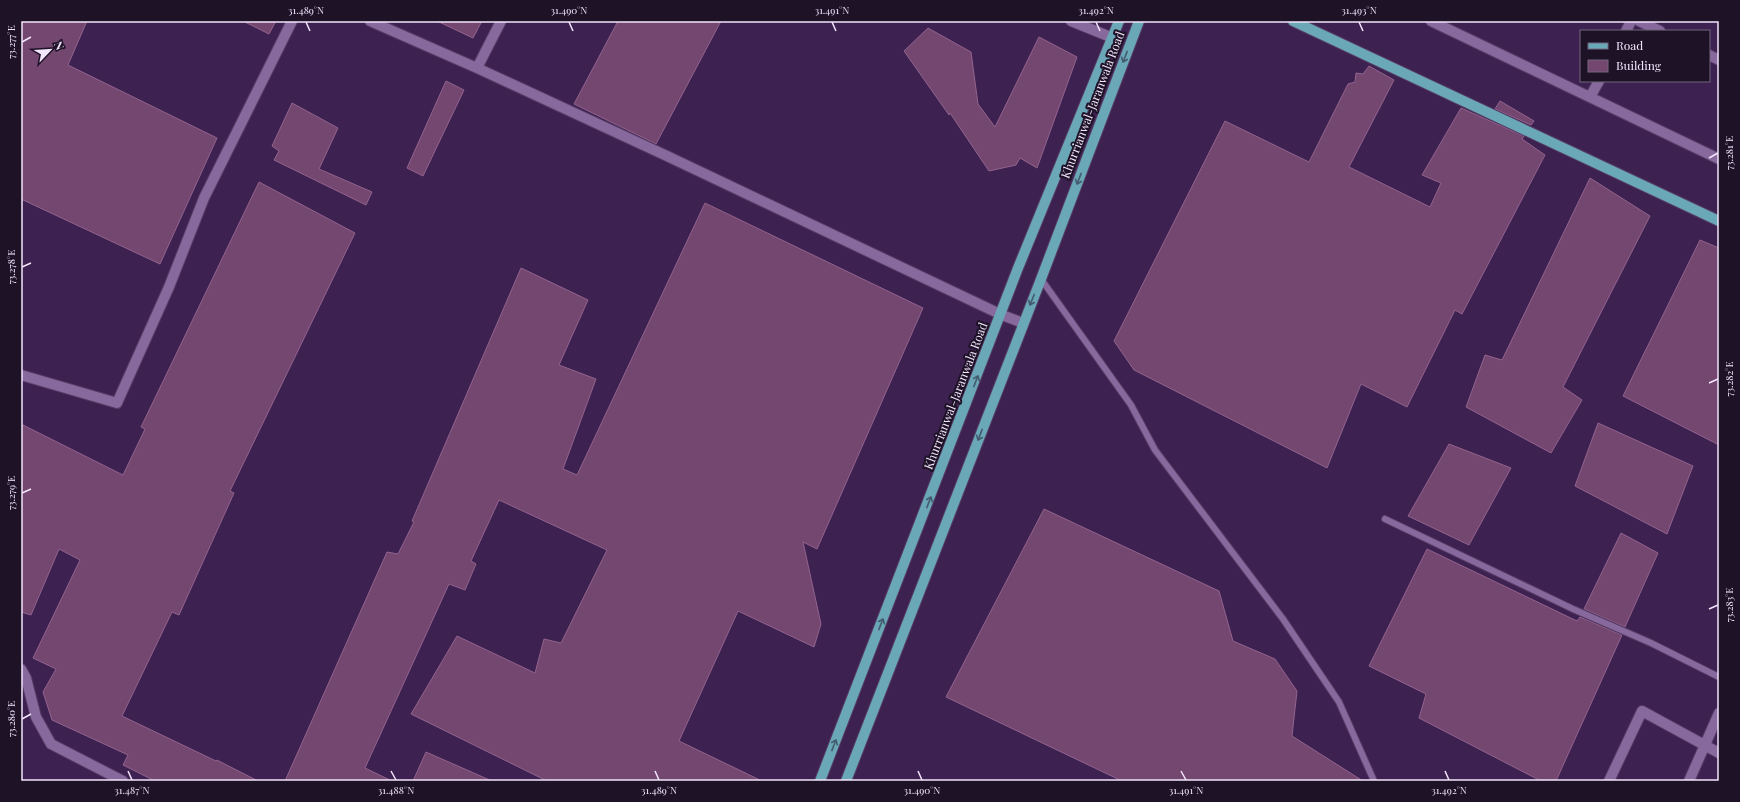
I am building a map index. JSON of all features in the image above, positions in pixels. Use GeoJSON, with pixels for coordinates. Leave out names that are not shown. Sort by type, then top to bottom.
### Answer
{"type":"FeatureCollection","features":[{"type":"Feature","properties":{"kind":"main road","name":"Khurrianwal-Jaranwala Road"},"geometry":{"type":"LineString","coordinates":[[820,781],[1002,315],[1018,268],[1119,21]]}},
{"type":"Feature","properties":{"kind":"main road","name":"Khurrianwal-Jaranwala Road"},"geometry":{"type":"LineString","coordinates":[[846,781],[1041,279],[1139,21]]}},
{"type":"Feature","properties":{"kind":"main road"},"geometry":{"type":"LineString","coordinates":[[1293,21],[1719,220]]}},
{"type":"Feature","properties":{"kind":"street"},"geometry":{"type":"LineString","coordinates":[[21,374],[117,403],[169,287],[204,198],[292,21]]}},
{"type":"Feature","properties":{"kind":"street"},"geometry":{"type":"LineString","coordinates":[[370,21],[477,68],[1002,315],[1023,323]]}},
{"type":"Feature","properties":{"kind":"street"},"geometry":{"type":"LineString","coordinates":[[477,68],[501,21]]}},
{"type":"Feature","properties":{"kind":"street"},"geometry":{"type":"LineString","coordinates":[[1071,21],[1113,38]]}},
{"type":"Feature","properties":{"kind":"street"},"geometry":{"type":"LineString","coordinates":[[1431,21],[1719,159]]}},
{"type":"Feature","properties":{"kind":"street"},"geometry":{"type":"LineString","coordinates":[[1627,30],[1632,21]]}},
{"type":"Feature","properties":{"kind":"street"},"geometry":{"type":"LineString","coordinates":[[1639,21],[1658,30]]}},
{"type":"Feature","properties":{"kind":"street"},"geometry":{"type":"LineString","coordinates":[[1710,56],[1719,60]]}},
{"type":"Feature","properties":{"kind":"street"},"geometry":{"type":"LineString","coordinates":[[1590,97],[1598,82]]}},
{"type":"Feature","properties":{"kind":"street"},"geometry":{"type":"LineString","coordinates":[[21,669],[26,678],[36,717],[51,744],[124,781]]}},
{"type":"Feature","properties":{"kind":"street"},"geometry":{"type":"LineString","coordinates":[[1609,781],[1642,711],[1719,752]]}},
{"type":"Feature","properties":{"kind":"street"},"geometry":{"type":"LineString","coordinates":[[1689,781],[1719,713]]}},
{"type":"Feature","properties":{"kind":"lane"},"geometry":{"type":"LineString","coordinates":[[1041,279],[1131,405],[1155,450],[1283,619],[1335,696],[1374,781]]}},
{"type":"Feature","properties":{"kind":"lane"},"geometry":{"type":"LineString","coordinates":[[1386,518],[1572,609],[1651,643],[1719,676]]}},
{"type":"Feature","properties":{"kind":"building"},"geometry":{"type":"Polygon","coordinates":[[[21,21],[87,21],[68,65],[217,138],[160,264],[21,199],[21,21]]]}},
{"type":"Feature","properties":{"kind":"building"},"geometry":{"type":"Polygon","coordinates":[[[243,21],[276,21],[269,34],[243,21]]]}},
{"type":"Feature","properties":{"kind":"building"},"geometry":{"type":"Polygon","coordinates":[[[437,21],[482,21],[473,38],[437,21]]]}},
{"type":"Feature","properties":{"kind":"building"},"geometry":{"type":"Polygon","coordinates":[[[618,21],[721,21],[656,144],[574,104],[618,21]]]}},
{"type":"Feature","properties":{"kind":"building"},"geometry":{"type":"Polygon","coordinates":[[[928,28],[971,52],[978,104],[995,127],[1039,37],[1077,57],[1037,168],[1020,158],[1016,165],[989,171],[950,113],[949,115],[904,51],[928,28]]]}},
{"type":"Feature","properties":{"kind":"building"},"geometry":{"type":"Polygon","coordinates":[[[1369,66],[1394,80],[1349,167],[1430,207],[1441,183],[1422,175],[1461,108],[1524,136],[1522,139],[1545,155],[1462,314],[1455,310],[1407,407],[1361,384],[1327,468],[1134,370],[1114,341],[1225,121],[1309,162],[1348,84],[1355,82],[1356,73],[1363,74],[1369,66]]]}},
{"type":"Feature","properties":{"kind":"building"},"geometry":{"type":"Polygon","coordinates":[[[446,81],[464,90],[423,176],[407,168],[446,81]]]}},
{"type":"Feature","properties":{"kind":"building"},"geometry":{"type":"Polygon","coordinates":[[[1500,101],[1534,121],[1531,125],[1495,109],[1500,101]]]}},
{"type":"Feature","properties":{"kind":"building"},"geometry":{"type":"Polygon","coordinates":[[[292,103],[338,128],[319,169],[372,192],[366,205],[274,160],[279,151],[272,146],[292,103]]]}},
{"type":"Feature","properties":{"kind":"building"},"geometry":{"type":"Polygon","coordinates":[[[1590,178],[1650,216],[1563,387],[1582,400],[1551,453],[1466,407],[1485,355],[1502,360],[1590,178]]]}},
{"type":"Feature","properties":{"kind":"building"},"geometry":{"type":"Polygon","coordinates":[[[259,182],[355,233],[230,491],[234,493],[179,615],[172,612],[122,716],[216,761],[217,760],[258,781],[155,781],[123,765],[128,755],[52,720],[43,692],[56,669],[33,658],[80,560],[59,549],[31,615],[21,612],[21,424],[123,475],[145,429],[141,427],[259,182]]]}},
{"type":"Feature","properties":{"kind":"building"},"geometry":{"type":"Polygon","coordinates":[[[705,203],[923,308],[817,549],[803,542],[821,624],[814,647],[738,611],[679,741],[762,781],[547,781],[411,714],[457,636],[535,673],[544,639],[561,643],[607,550],[499,500],[471,561],[476,564],[465,590],[449,584],[365,768],[392,781],[285,781],[387,552],[398,554],[414,522],[412,521],[521,268],[588,300],[559,365],[596,379],[563,469],[577,475],[705,203]]]}},
{"type":"Feature","properties":{"kind":"building"},"geometry":{"type":"Polygon","coordinates":[[[1700,240],[1719,248],[1719,445],[1623,396],[1700,240]]]}},
{"type":"Feature","properties":{"kind":"building"},"geometry":{"type":"Polygon","coordinates":[[[1598,423],[1693,466],[1667,534],[1575,486],[1598,423]]]}},
{"type":"Feature","properties":{"kind":"building"},"geometry":{"type":"Polygon","coordinates":[[[1449,444],[1511,468],[1469,545],[1408,516],[1449,444]]]}},
{"type":"Feature","properties":{"kind":"building"},"geometry":{"type":"Polygon","coordinates":[[[1044,509],[1219,591],[1233,641],[1275,659],[1297,691],[1292,736],[1363,781],[1122,781],[946,697],[1044,509]]]}},
{"type":"Feature","properties":{"kind":"building"},"geometry":{"type":"Polygon","coordinates":[[[1621,533],[1658,553],[1625,627],[1584,609],[1621,533]]]}},
{"type":"Feature","properties":{"kind":"building"},"geometry":{"type":"Polygon","coordinates":[[[1427,549],[1577,621],[1580,617],[1622,635],[1556,781],[1541,781],[1419,718],[1426,694],[1369,666],[1427,549]]]}},
{"type":"Feature","properties":{"kind":"building"},"geometry":{"type":"Polygon","coordinates":[[[426,752],[492,781],[413,781],[426,752]]]}}]}
